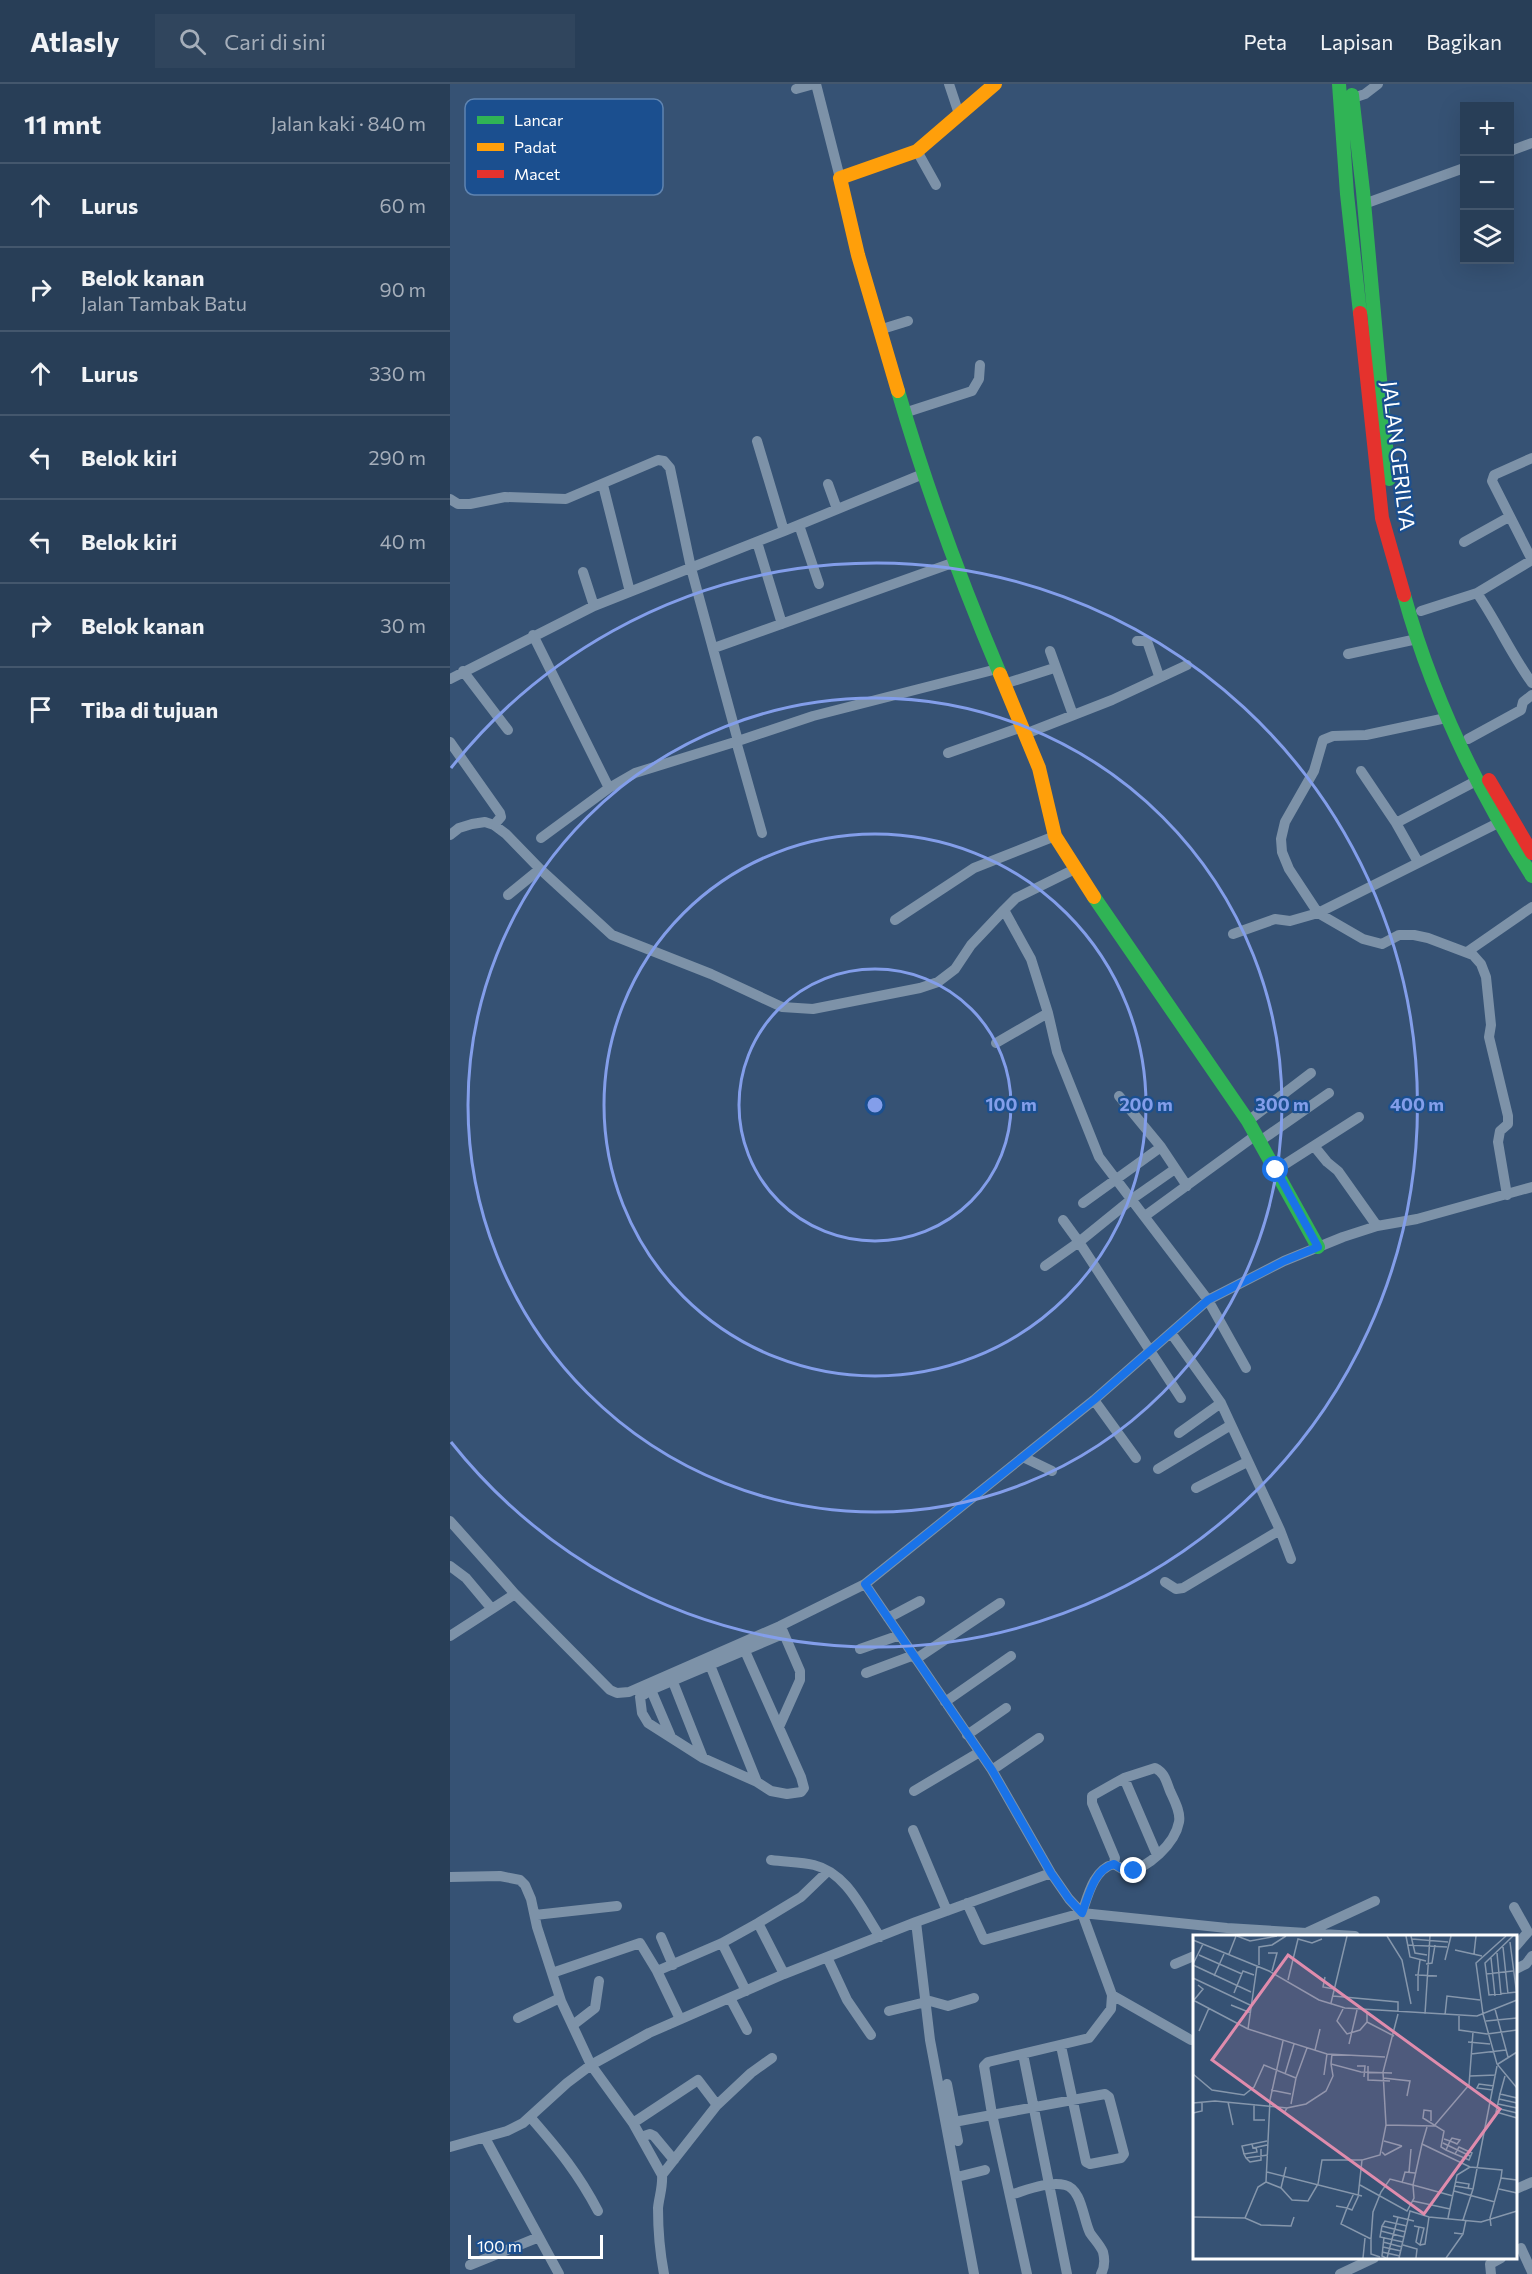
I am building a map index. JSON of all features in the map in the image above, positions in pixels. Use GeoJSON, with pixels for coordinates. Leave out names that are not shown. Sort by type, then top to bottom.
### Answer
{"type":"FeatureCollection","features":[{"type":"Feature","properties":{"kind":"main road"},"geometry":{"type":"LineString","coordinates":[[995,84],[917,151],[840,178],[879,330],[922,474],[997,669],[1039,768],[1055,836],[1086,885],[1248,1121],[1318,1247]]}},
{"type":"Feature","properties":{"kind":"main road","name":"JALAN GERILYA"},"geometry":{"type":"LineString","coordinates":[[1339,84],[1347,194],[1393,513],[1404,558],[1442,675],[1492,798],[1498,823],[1532,876]]}},
{"type":"Feature","properties":{"kind":"main road","name":"JALAN GERILYA"},"geometry":{"type":"LineString","coordinates":[[1352,91],[1364,204],[1382,518],[1417,639],[1446,718],[1476,781],[1492,798],[1532,853]]}},
{"type":"Feature","properties":{"kind":"street"},"geometry":{"type":"LineString","coordinates":[[796,89],[815,84],[840,178]]}},
{"type":"Feature","properties":{"kind":"street"},"geometry":{"type":"LineString","coordinates":[[949,84],[959,114]]}},
{"type":"Feature","properties":{"kind":"street"},"geometry":{"type":"LineString","coordinates":[[1352,91],[1365,94],[1378,84]]}},
{"type":"Feature","properties":{"kind":"street"},"geometry":{"type":"LineString","coordinates":[[1514,149],[1532,143]]}},
{"type":"Feature","properties":{"kind":"street"},"geometry":{"type":"LineString","coordinates":[[917,151],[936,185]]}},
{"type":"Feature","properties":{"kind":"street"},"geometry":{"type":"LineString","coordinates":[[1364,204],[1460,169]]}},
{"type":"Feature","properties":{"kind":"street"},"geometry":{"type":"LineString","coordinates":[[879,330],[908,321]]}},
{"type":"Feature","properties":{"kind":"street"},"geometry":{"type":"LineString","coordinates":[[904,413],[972,391],[979,379],[980,365]]}},
{"type":"Feature","properties":{"kind":"street"},"geometry":{"type":"LineString","coordinates":[[757,441],[784,531]]}},
{"type":"Feature","properties":{"kind":"street"},"geometry":{"type":"LineString","coordinates":[[1421,611],[1477,593],[1532,560],[1492,485],[1492,478],[1532,458]]}},
{"type":"Feature","properties":{"kind":"street"},"geometry":{"type":"LineString","coordinates":[[450,499],[458,504],[505,497],[558,501],[603,485],[658,460],[664,461],[670,468],[691,568],[762,833]]}},
{"type":"Feature","properties":{"kind":"street"},"geometry":{"type":"LineString","coordinates":[[450,679],[594,606],[922,474]]}},
{"type":"Feature","properties":{"kind":"street"},"geometry":{"type":"LineString","coordinates":[[828,484],[837,509]]}},
{"type":"Feature","properties":{"kind":"street"},"geometry":{"type":"LineString","coordinates":[[603,485],[630,592]]}},
{"type":"Feature","properties":{"kind":"street"},"geometry":{"type":"LineString","coordinates":[[1464,542],[1509,518]]}},
{"type":"Feature","properties":{"kind":"street"},"geometry":{"type":"LineString","coordinates":[[799,525],[819,584]]}},
{"type":"Feature","properties":{"kind":"street"},"geometry":{"type":"LineString","coordinates":[[757,542],[782,624]]}},
{"type":"Feature","properties":{"kind":"street"},"geometry":{"type":"LineString","coordinates":[[714,648],[955,562]]}},
{"type":"Feature","properties":{"kind":"street"},"geometry":{"type":"LineString","coordinates":[[583,572],[594,606]]}},
{"type":"Feature","properties":{"kind":"street"},"geometry":{"type":"LineString","coordinates":[[1477,593],[1518,664],[1532,683]]}},
{"type":"Feature","properties":{"kind":"street"},"geometry":{"type":"LineString","coordinates":[[533,635],[609,788]]}},
{"type":"Feature","properties":{"kind":"street"},"geometry":{"type":"LineString","coordinates":[[1348,654],[1417,639]]}},
{"type":"Feature","properties":{"kind":"street"},"geometry":{"type":"LineString","coordinates":[[1137,641],[1147,641],[1159,676]]}},
{"type":"Feature","properties":{"kind":"street"},"geometry":{"type":"LineString","coordinates":[[1050,651],[1074,715]]}},
{"type":"Feature","properties":{"kind":"street"},"geometry":{"type":"LineString","coordinates":[[948,753],[1074,715],[1187,664]]}},
{"type":"Feature","properties":{"kind":"street"},"geometry":{"type":"LineString","coordinates":[[541,838],[609,788],[635,773],[813,716],[997,669]]}},
{"type":"Feature","properties":{"kind":"street"},"geometry":{"type":"LineString","coordinates":[[1004,684],[1051,669]]}},
{"type":"Feature","properties":{"kind":"street"},"geometry":{"type":"LineString","coordinates":[[463,671],[508,730]]}},
{"type":"Feature","properties":{"kind":"street"},"geometry":{"type":"LineString","coordinates":[[1468,739],[1521,710],[1522,702],[1532,695]]}},
{"type":"Feature","properties":{"kind":"street"},"geometry":{"type":"LineString","coordinates":[[1446,718],[1366,735],[1333,736],[1323,740],[1314,771],[1285,822],[1281,839],[1282,852],[1289,869],[1318,913],[1371,942],[1382,944],[1405,934],[1428,938],[1467,952],[1481,964],[1488,991],[1491,1025],[1489,1037],[1508,1116],[1508,1124],[1500,1131],[1498,1142],[1507,1195]]}},
{"type":"Feature","properties":{"kind":"street"},"geometry":{"type":"LineString","coordinates":[[450,742],[506,834],[540,869],[612,935],[711,974],[782,1007],[813,1009],[920,988],[938,982],[955,969],[971,945],[1016,898],[1076,867]]}},
{"type":"Feature","properties":{"kind":"street"},"geometry":{"type":"LineString","coordinates":[[1361,771],[1396,823],[1418,862]]}},
{"type":"Feature","properties":{"kind":"street"},"geometry":{"type":"LineString","coordinates":[[1396,823],[1476,781]]}},
{"type":"Feature","properties":{"kind":"street"},"geometry":{"type":"LineString","coordinates":[[450,835],[459,828],[471,824],[497,822]]}},
{"type":"Feature","properties":{"kind":"street"},"geometry":{"type":"LineString","coordinates":[[1233,934],[1275,919],[1290,921],[1318,913],[1498,823]]}},
{"type":"Feature","properties":{"kind":"street"},"geometry":{"type":"LineString","coordinates":[[895,920],[974,868],[1055,836]]}},
{"type":"Feature","properties":{"kind":"street"},"geometry":{"type":"LineString","coordinates":[[508,895],[540,869]]}},
{"type":"Feature","properties":{"kind":"street"},"geometry":{"type":"LineString","coordinates":[[1467,952],[1532,907]]}},
{"type":"Feature","properties":{"kind":"street"},"geometry":{"type":"LineString","coordinates":[[1004,910],[1031,959],[1048,1013],[1057,1052],[1096,1150],[1208,1300],[1245,1368]]}},
{"type":"Feature","properties":{"kind":"street"},"geometry":{"type":"LineString","coordinates":[[996,1042],[1048,1013]]}},
{"type":"Feature","properties":{"kind":"street"},"geometry":{"type":"LineString","coordinates":[[1248,1121],[1311,1073]]}},
{"type":"Feature","properties":{"kind":"street"},"geometry":{"type":"LineString","coordinates":[[1145,1216],[1258,1138],[1329,1094]]}},
{"type":"Feature","properties":{"kind":"street"},"geometry":{"type":"LineString","coordinates":[[1119,1096],[1161,1147],[1187,1186]]}},
{"type":"Feature","properties":{"kind":"street"},"geometry":{"type":"LineString","coordinates":[[1276,1170],[1359,1117]]}},
{"type":"Feature","properties":{"kind":"street"},"geometry":{"type":"LineString","coordinates":[[1314,1146],[1324,1160],[1340,1173],[1377,1226]]}},
{"type":"Feature","properties":{"kind":"street"},"geometry":{"type":"LineString","coordinates":[[1083,1203],[1161,1147]]}},
{"type":"Feature","properties":{"kind":"street"},"geometry":{"type":"LineString","coordinates":[[1045,1266],[1175,1169]]}},
{"type":"Feature","properties":{"kind":"street"},"geometry":{"type":"LineString","coordinates":[[746,1650],[801,1777],[804,1788],[801,1792],[771,1791],[758,1782],[703,1758],[648,1723],[642,1713],[639,1699],[651,1690],[746,1650],[865,1584],[1094,1400],[1208,1300],[1284,1261],[1377,1226],[1417,1219],[1532,1187]]}},
{"type":"Feature","properties":{"kind":"street"},"geometry":{"type":"LineString","coordinates":[[1063,1220],[1181,1398]]}},
{"type":"Feature","properties":{"kind":"street"},"geometry":{"type":"LineString","coordinates":[[1171,1333],[1221,1403],[1280,1530],[1291,1559]]}},
{"type":"Feature","properties":{"kind":"street"},"geometry":{"type":"LineString","coordinates":[[1094,1400],[1136,1458]]}},
{"type":"Feature","properties":{"kind":"street"},"geometry":{"type":"LineString","coordinates":[[1179,1433],[1221,1403]]}},
{"type":"Feature","properties":{"kind":"street"},"geometry":{"type":"LineString","coordinates":[[1158,1469],[1231,1425]]}},
{"type":"Feature","properties":{"kind":"street"},"geometry":{"type":"LineString","coordinates":[[1023,1457],[1052,1471]]}},
{"type":"Feature","properties":{"kind":"street"},"geometry":{"type":"LineString","coordinates":[[1196,1488],[1247,1462]]}},
{"type":"Feature","properties":{"kind":"street"},"geometry":{"type":"LineString","coordinates":[[450,1521],[515,1594],[604,1685],[617,1693],[629,1692],[782,1630]]}},
{"type":"Feature","properties":{"kind":"street"},"geometry":{"type":"LineString","coordinates":[[1165,1582],[1176,1589],[1183,1588],[1280,1530]]}},
{"type":"Feature","properties":{"kind":"street"},"geometry":{"type":"LineString","coordinates":[[450,1566],[466,1578],[492,1609]]}},
{"type":"Feature","properties":{"kind":"street"},"geometry":{"type":"LineString","coordinates":[[865,1584],[978,1753],[992,1770],[1051,1873],[1082,1913],[1112,1995],[1111,2009],[1089,2038],[988,2062],[984,2066],[1026,2274]]}},
{"type":"Feature","properties":{"kind":"street"},"geometry":{"type":"LineString","coordinates":[[450,1636],[515,1594]]}},
{"type":"Feature","properties":{"kind":"street"},"geometry":{"type":"LineString","coordinates":[[888,1618],[920,1601]]}},
{"type":"Feature","properties":{"kind":"street"},"geometry":{"type":"LineString","coordinates":[[866,1673],[915,1657],[1000,1603]]}},
{"type":"Feature","properties":{"kind":"street"},"geometry":{"type":"LineString","coordinates":[[779,1727],[800,1680],[800,1671],[782,1630]]}},
{"type":"Feature","properties":{"kind":"street"},"geometry":{"type":"LineString","coordinates":[[860,1649],[900,1635]]}},
{"type":"Feature","properties":{"kind":"street"},"geometry":{"type":"LineString","coordinates":[[945,1702],[1011,1656]]}},
{"type":"Feature","properties":{"kind":"street"},"geometry":{"type":"LineString","coordinates":[[710,1665],[758,1782]]}},
{"type":"Feature","properties":{"kind":"street"},"geometry":{"type":"LineString","coordinates":[[673,1682],[703,1758]]}},
{"type":"Feature","properties":{"kind":"street"},"geometry":{"type":"LineString","coordinates":[[651,1690],[671,1737]]}},
{"type":"Feature","properties":{"kind":"street"},"geometry":{"type":"LineString","coordinates":[[967,1735],[1006,1708]]}},
{"type":"Feature","properties":{"kind":"street"},"geometry":{"type":"LineString","coordinates":[[992,1770],[1039,1738]]}},
{"type":"Feature","properties":{"kind":"street"},"geometry":{"type":"LineString","coordinates":[[914,1791],[978,1753]]}},
{"type":"Feature","properties":{"kind":"street"},"geometry":{"type":"LineString","coordinates":[[1155,1768],[1164,1774],[1179,1814],[1179,1824],[1172,1838],[1142,1868],[1127,1872],[1114,1864],[1115,1858],[1092,1803],[1092,1796],[1124,1778],[1155,1768]]}},
{"type":"Feature","properties":{"kind":"street"},"geometry":{"type":"LineString","coordinates":[[1124,1778],[1157,1855]]}},
{"type":"Feature","properties":{"kind":"street"},"geometry":{"type":"LineString","coordinates":[[913,1830],[947,1911]]}},
{"type":"Feature","properties":{"kind":"street"},"geometry":{"type":"LineString","coordinates":[[771,1860],[814,1865],[828,1871],[843,1882],[880,1937]]}},
{"type":"Feature","properties":{"kind":"street"},"geometry":{"type":"LineString","coordinates":[[1082,1913],[1090,1891],[1102,1869],[1114,1864]]}},
{"type":"Feature","properties":{"kind":"street"},"geometry":{"type":"LineString","coordinates":[[657,1971],[722,1943],[758,1923],[801,1897],[828,1871]]}},
{"type":"Feature","properties":{"kind":"street"},"geometry":{"type":"LineString","coordinates":[[450,2147],[507,2131],[531,2118],[567,2083],[591,2065],[649,2033],[784,1974],[916,1922],[1051,1873]]}},
{"type":"Feature","properties":{"kind":"street"},"geometry":{"type":"LineString","coordinates":[[450,1877],[500,1876],[520,1880],[531,1899],[560,1998],[591,2065],[633,2123],[662,2175],[663,2184],[658,2206],[664,2274]]}},
{"type":"Feature","properties":{"kind":"street"},"geometry":{"type":"LineString","coordinates":[[1307,1932],[1375,1901]]}},
{"type":"Feature","properties":{"kind":"street"},"geometry":{"type":"LineString","coordinates":[[967,1903],[984,1940],[1082,1913],[1227,1928],[1343,1935]]}},
{"type":"Feature","properties":{"kind":"street"},"geometry":{"type":"LineString","coordinates":[[535,1915],[617,1906]]}},
{"type":"Feature","properties":{"kind":"street"},"geometry":{"type":"LineString","coordinates":[[1514,1907],[1528,1932],[1517,1945]]}},
{"type":"Feature","properties":{"kind":"street"},"geometry":{"type":"LineString","coordinates":[[916,1922],[930,2042],[974,2274]]}},
{"type":"Feature","properties":{"kind":"street"},"geometry":{"type":"LineString","coordinates":[[758,1923],[784,1974]]}},
{"type":"Feature","properties":{"kind":"street"},"geometry":{"type":"LineString","coordinates":[[1247,1935],[1269,1929]]}},
{"type":"Feature","properties":{"kind":"street"},"geometry":{"type":"LineString","coordinates":[[661,1937],[673,1965]]}},
{"type":"Feature","properties":{"kind":"street"},"geometry":{"type":"LineString","coordinates":[[552,1973],[637,1943],[642,1946],[657,1971],[680,2019]]}},
{"type":"Feature","properties":{"kind":"street"},"geometry":{"type":"LineString","coordinates":[[722,1943],[746,1990]]}},
{"type":"Feature","properties":{"kind":"street"},"geometry":{"type":"LineString","coordinates":[[1517,1947],[1532,1950]]}},
{"type":"Feature","properties":{"kind":"street"},"geometry":{"type":"LineString","coordinates":[[1175,1964],[1193,1956]]}},
{"type":"Feature","properties":{"kind":"street"},"geometry":{"type":"LineString","coordinates":[[1517,1969],[1526,1964],[1532,1956]]}},
{"type":"Feature","properties":{"kind":"street"},"geometry":{"type":"LineString","coordinates":[[827,1957],[847,2000],[871,2035]]}},
{"type":"Feature","properties":{"kind":"street"},"geometry":{"type":"LineString","coordinates":[[573,2025],[595,2008],[599,1981]]}},
{"type":"Feature","properties":{"kind":"street"},"geometry":{"type":"LineString","coordinates":[[1112,1995],[1191,2040]]}},
{"type":"Feature","properties":{"kind":"street"},"geometry":{"type":"LineString","coordinates":[[518,2018],[560,1998]]}},
{"type":"Feature","properties":{"kind":"street"},"geometry":{"type":"LineString","coordinates":[[730,1998],[747,2030]]}},
{"type":"Feature","properties":{"kind":"street"},"geometry":{"type":"LineString","coordinates":[[889,2011],[930,2001],[948,2006],[974,1998]]}},
{"type":"Feature","properties":{"kind":"street"},"geometry":{"type":"LineString","coordinates":[[954,2122],[1073,2098],[1108,2095],[1124,2154],[1122,2158],[1087,2164],[1083,2156],[1073,2098],[1060,2046]]}},
{"type":"Feature","properties":{"kind":"street"},"geometry":{"type":"LineString","coordinates":[[1023,2054],[1067,2274]]}},
{"type":"Feature","properties":{"kind":"street"},"geometry":{"type":"LineString","coordinates":[[662,2175],[717,2105],[751,2073],[772,2058]]}},
{"type":"Feature","properties":{"kind":"street"},"geometry":{"type":"LineString","coordinates":[[633,2123],[698,2080],[717,2105]]}},
{"type":"Feature","properties":{"kind":"street"},"geometry":{"type":"LineString","coordinates":[[947,2084],[958,2141]]}},
{"type":"Feature","properties":{"kind":"street"},"geometry":{"type":"LineString","coordinates":[[531,2118],[569,2162],[583,2182],[598,2211]]}},
{"type":"Feature","properties":{"kind":"street"},"geometry":{"type":"LineString","coordinates":[[641,2137],[650,2134],[654,2136],[674,2160]]}},
{"type":"Feature","properties":{"kind":"street"},"geometry":{"type":"LineString","coordinates":[[485,2138],[559,2274]]}},
{"type":"Feature","properties":{"kind":"street"},"geometry":{"type":"LineString","coordinates":[[957,2177],[985,2170]]}},
{"type":"Feature","properties":{"kind":"street"},"geometry":{"type":"LineString","coordinates":[[1517,2188],[1532,2182]]}},
{"type":"Feature","properties":{"kind":"street"},"geometry":{"type":"LineString","coordinates":[[1011,2195],[1049,2185],[1066,2185],[1077,2196],[1086,2225],[1103,2253],[1104,2268],[1101,2274]]}},
{"type":"Feature","properties":{"kind":"street"},"geometry":{"type":"LineString","coordinates":[[470,2265],[539,2237]]}},
{"type":"Feature","properties":{"kind":"street"},"geometry":{"type":"LineString","coordinates":[[1523,2248],[1532,2272]]}},
{"type":"Feature","properties":{"kind":"street"},"geometry":{"type":"LineString","coordinates":[[1340,2274],[1372,2259]]}},
{"type":"Feature","properties":{"kind":"street"},"geometry":{"type":"LineString","coordinates":[[1491,2274],[1490,2264],[1499,2259]]}},
{"type":"Feature","properties":{"kind":"traffic: fast"},"geometry":{"type":"LineString","coordinates":[[1339,84],[1347,194],[1360,313]]}},
{"type":"Feature","properties":{"kind":"traffic: fast"},"geometry":{"type":"LineString","coordinates":[[1352,95],[1389,479]]}},
{"type":"Feature","properties":{"kind":"traffic: fast"},"geometry":{"type":"LineString","coordinates":[[898,391],[945,534],[1000,674]]}},
{"type":"Feature","properties":{"kind":"traffic: fast"},"geometry":{"type":"LineString","coordinates":[[1404,595],[1442,705],[1474,775],[1532,876]]}},
{"type":"Feature","properties":{"kind":"traffic: fast"},"geometry":{"type":"LineString","coordinates":[[1094,897],[1248,1121],[1318,1247]]}},
{"type":"Feature","properties":{"kind":"traffic: slow"},"geometry":{"type":"LineString","coordinates":[[898,391],[858,255],[840,178],[917,151],[995,84]]}},
{"type":"Feature","properties":{"kind":"traffic: slow"},"geometry":{"type":"LineString","coordinates":[[1000,674],[1039,768],[1055,836],[1094,897]]}},
{"type":"Feature","properties":{"kind":"traffic: jam"},"geometry":{"type":"LineString","coordinates":[[1360,313],[1382,518],[1404,595]]}},
{"type":"Feature","properties":{"kind":"traffic: jam"},"geometry":{"type":"LineString","coordinates":[[1489,780],[1532,853]]}},
{"type":"Feature","properties":{"kind":"route"},"geometry":{"type":"LineString","coordinates":[[1134,1871],[1127,1872],[1114,1864],[1102,1869],[1090,1891],[1082,1913],[1051,1873],[992,1770],[978,1753],[865,1584],[1094,1400],[1208,1300],[1284,1261],[1318,1247],[1276,1170]]}}]}
